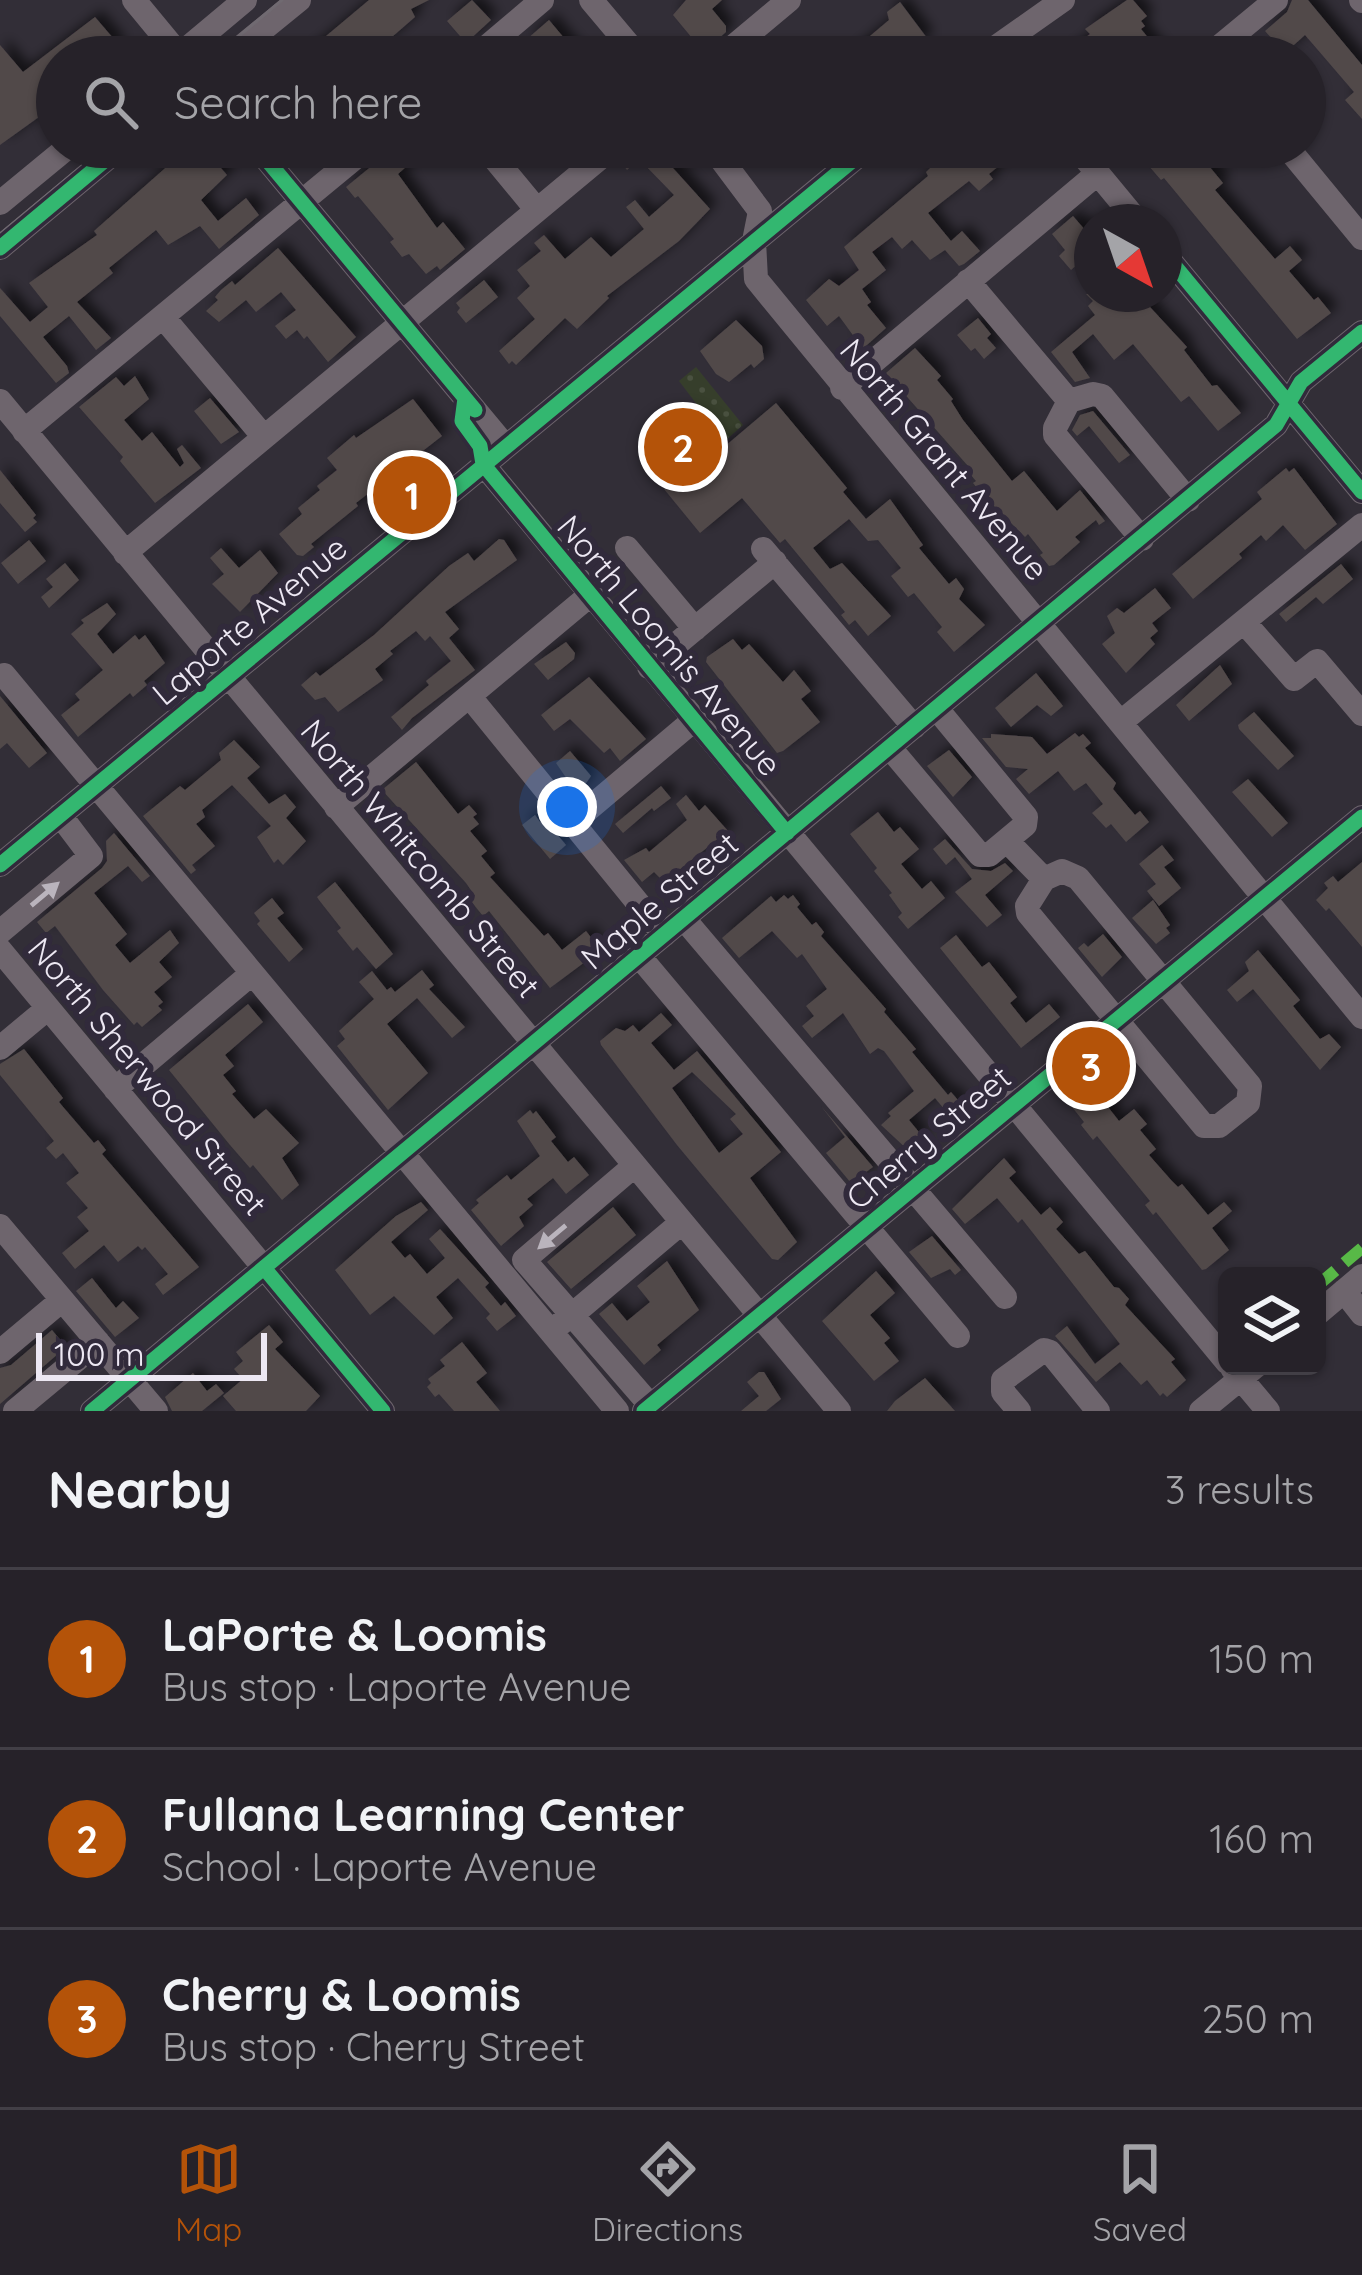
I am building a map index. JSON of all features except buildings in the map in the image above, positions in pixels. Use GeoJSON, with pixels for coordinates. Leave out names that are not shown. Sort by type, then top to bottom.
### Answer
{"type":"FeatureCollection","features":[{"type":"Feature","properties":{"kind":"street"},"geometry":{"type":"LineString","coordinates":[[134,0],[163,36]]}},
{"type":"Feature","properties":{"kind":"street"},"geometry":{"type":"LineString","coordinates":[[203,36],[245,0]]}},
{"type":"Feature","properties":{"kind":"street"},"geometry":{"type":"LineString","coordinates":[[255,36],[299,0]]}},
{"type":"Feature","properties":{"kind":"street"},"geometry":{"type":"LineString","coordinates":[[500,36],[542,0]]}},
{"type":"Feature","properties":{"kind":"street"},"geometry":{"type":"LineString","coordinates":[[591,0],[621,36]]}},
{"type":"Feature","properties":{"kind":"street"},"geometry":{"type":"LineString","coordinates":[[746,36],[789,0]]}},
{"type":"Feature","properties":{"kind":"street"},"geometry":{"type":"LineString","coordinates":[[1233,36],[1276,0]]}},
{"type":"Feature","properties":{"kind":"street"},"geometry":{"type":"LineString","coordinates":[[1013,36],[1048,4]]}},
{"type":"Feature","properties":{"kind":"street"},"geometry":{"type":"LineString","coordinates":[[0,203],[42,168]]}},
{"type":"Feature","properties":{"kind":"street"},"geometry":{"type":"LineString","coordinates":[[0,248],[96,168]]}},
{"type":"Feature","properties":{"kind":"street"},"geometry":{"type":"LineString","coordinates":[[274,168],[505,446]]}},
{"type":"Feature","properties":{"kind":"street"},"geometry":{"type":"LineString","coordinates":[[25,431],[343,168]]}},
{"type":"Feature","properties":{"kind":"street"},"geometry":{"type":"LineString","coordinates":[[503,168],[538,210]]}},
{"type":"Feature","properties":{"kind":"street"},"geometry":{"type":"LineString","coordinates":[[125,553],[588,168]]}},
{"type":"Feature","properties":{"kind":"street","name":"North Grant Avenue"},"geometry":{"type":"LineString","coordinates":[[728,168],[760,211],[754,241],[756,279],[1362,1017]]}},
{"type":"Feature","properties":{"kind":"street","name":"Laporte Avenue"},"geometry":{"type":"LineString","coordinates":[[0,866],[843,168]]}},
{"type":"Feature","properties":{"kind":"street"},"geometry":{"type":"LineString","coordinates":[[842,388],[968,281],[1077,168]]}},
{"type":"Feature","properties":{"kind":"street"},"geometry":{"type":"LineString","coordinates":[[1098,168],[1125,204]]}},
{"type":"Feature","properties":{"kind":"street"},"geometry":{"type":"LineString","coordinates":[[1304,168],[1362,238]]}},
{"type":"Feature","properties":{"kind":"street"},"geometry":{"type":"LineString","coordinates":[[1182,275],[1362,492]]}},
{"type":"Feature","properties":{"kind":"street"},"geometry":{"type":"LineString","coordinates":[[968,281],[1069,401]]}},
{"type":"Feature","properties":{"kind":"street"},"geometry":{"type":"LineString","coordinates":[[163,317],[264,437]]}},
{"type":"Feature","properties":{"kind":"street","name":"Maple Street"},"geometry":{"type":"LineString","coordinates":[[92,1411],[1188,500],[1276,425],[1301,382],[1362,332]]}},
{"type":"Feature","properties":{"kind":"street"},"geometry":{"type":"LineString","coordinates":[[1142,539],[1055,435],[1069,401],[1102,396],[1188,500]]}},
{"type":"Feature","properties":{"kind":"street","name":"North Whitcomb Street"},"geometry":{"type":"LineString","coordinates":[[0,401],[839,1411]]}},
{"type":"Feature","properties":{"kind":"street","name":"North Loomis Avenue"},"geometry":{"type":"LineString","coordinates":[[483,464],[1218,1345]]}},
{"type":"Feature","properties":{"kind":"street"},"geometry":{"type":"LineString","coordinates":[[1121,722],[1362,525]]}},
{"type":"Feature","properties":{"kind":"street"},"geometry":{"type":"LineString","coordinates":[[627,548],[695,629]]}},
{"type":"Feature","properties":{"kind":"street"},"geometry":{"type":"LineString","coordinates":[[649,668],[769,556],[914,727]]}},
{"type":"Feature","properties":{"kind":"street"},"geometry":{"type":"LineString","coordinates":[[336,807],[589,596]]}},
{"type":"Feature","properties":{"kind":"street"},"geometry":{"type":"LineString","coordinates":[[1244,622],[1294,679],[1317,661],[1362,714]]}},
{"type":"Feature","properties":{"kind":"street"},"geometry":{"type":"LineString","coordinates":[[4,675],[616,1411]]}},
{"type":"Feature","properties":{"kind":"street"},"geometry":{"type":"LineString","coordinates":[[470,697],[573,823],[913,1189],[1005,1298]]}},
{"type":"Feature","properties":{"kind":"street"},"geometry":{"type":"LineString","coordinates":[[890,748],[980,855],[989,855],[1007,841],[1025,825],[1026,817],[937,709]]}},
{"type":"Feature","properties":{"kind":"street"},"geometry":{"type":"LineString","coordinates":[[573,823],[694,720]]}},
{"type":"Feature","properties":{"kind":"street"},"geometry":{"type":"LineString","coordinates":[[0,932],[91,856],[61,815]]}},
{"type":"Feature","properties":{"kind":"street","name":"Cherry Street"},"geometry":{"type":"LineString","coordinates":[[648,1408],[1362,817]]}},
{"type":"Feature","properties":{"kind":"street"},"geometry":{"type":"LineString","coordinates":[[1007,841],[1044,879]]}},
{"type":"Feature","properties":{"kind":"street"},"geometry":{"type":"LineString","coordinates":[[1062,871],[1078,878],[1250,1087],[1248,1103],[1219,1126],[1204,1126],[1028,913],[1027,905],[1044,879],[1062,871]]}},
{"type":"Feature","properties":{"kind":"street","name":"North Sherwood Street"},"geometry":{"type":"LineString","coordinates":[[0,950],[383,1411]]}},
{"type":"Feature","properties":{"kind":"street"},"geometry":{"type":"LineString","coordinates":[[639,956],[958,1336]]}},
{"type":"Feature","properties":{"kind":"street"},"geometry":{"type":"LineString","coordinates":[[115,1089],[250,976]]}},
{"type":"Feature","properties":{"kind":"street"},"geometry":{"type":"LineString","coordinates":[[0,1048],[47,1009]]}},
{"type":"Feature","properties":{"kind":"street"},"geometry":{"type":"LineString","coordinates":[[634,1166],[524,1260],[648,1408]]}},
{"type":"Feature","properties":{"kind":"street"},"geometry":{"type":"LineString","coordinates":[[550,1332],[682,1223]]}},
{"type":"Feature","properties":{"kind":"street"},"geometry":{"type":"LineString","coordinates":[[0,1226],[156,1411]]}},
{"type":"Feature","properties":{"kind":"street"},"geometry":{"type":"LineString","coordinates":[[1326,1306],[1353,1284],[1362,1314]]}},
{"type":"Feature","properties":{"kind":"street"},"geometry":{"type":"LineString","coordinates":[[0,1352],[62,1300]]}},
{"type":"Feature","properties":{"kind":"street"},"geometry":{"type":"LineString","coordinates":[[15,1411],[98,1342]]}},
{"type":"Feature","properties":{"kind":"street"},"geometry":{"type":"LineString","coordinates":[[1019,1411],[1003,1392],[1003,1380],[1044,1350],[1098,1411]]}},
{"type":"Feature","properties":{"kind":"street"},"geometry":{"type":"LineString","coordinates":[[1201,1411],[1232,1375]]}},
{"type":"Feature","properties":{"kind":"street","name":"North Loomis Avenue"},"geometry":{"type":"LineString","coordinates":[[1243,1375],[1268,1411]]}},
{"type":"Feature","properties":{"kind":"green space"},"geometry":{"type":"Polygon","coordinates":[[[696,367],[743,425],[725,441],[679,381],[696,367]]]}},
{"type":"Feature","properties":{"kind":"tram line"},"geometry":{"type":"LineString","coordinates":[[239,36],[282,0]]}},
{"type":"Feature","properties":{"kind":"tram line"},"geometry":{"type":"LineString","coordinates":[[0,234],[80,168]]}},
{"type":"Feature","properties":{"kind":"marked path"},"geometry":{"type":"LineString","coordinates":[[1326,1278],[1362,1248]]}},
{"type":"Feature","properties":{"kind":"cycle path"},"geometry":{"type":"LineString","coordinates":[[0,248],[96,168]]}},
{"type":"Feature","properties":{"kind":"cycle path"},"geometry":{"type":"LineString","coordinates":[[273,168],[475,410]]}},
{"type":"Feature","properties":{"kind":"cycle path"},"geometry":{"type":"LineString","coordinates":[[0,865],[844,168]]}},
{"type":"Feature","properties":{"kind":"cycle path"},"geometry":{"type":"LineString","coordinates":[[1182,275],[1362,492]]}},
{"type":"Feature","properties":{"kind":"cycle path"},"geometry":{"type":"LineString","coordinates":[[92,1411],[1276,425],[1301,382],[1362,332]]}},
{"type":"Feature","properties":{"kind":"cycle path"},"geometry":{"type":"LineString","coordinates":[[465,398],[462,421],[480,446],[483,464],[787,833]]}},
{"type":"Feature","properties":{"kind":"cycle path"},"geometry":{"type":"LineString","coordinates":[[644,1411],[1362,817]]}},
{"type":"Feature","properties":{"kind":"cycle path"},"geometry":{"type":"LineString","coordinates":[[265,1269],[383,1411]]}},
{"type":"Feature","properties":{"kind":"place","name":"Fullana Learning Center"},"geometry":{"type":"Point","coordinates":[683,447]}},
{"type":"Feature","properties":{"kind":"place","name":"LaPorte & Loomis"},"geometry":{"type":"Point","coordinates":[412,495]}},
{"type":"Feature","properties":{"kind":"place","name":"Cherry & Loomis"},"geometry":{"type":"Point","coordinates":[1091,1066]}}]}
